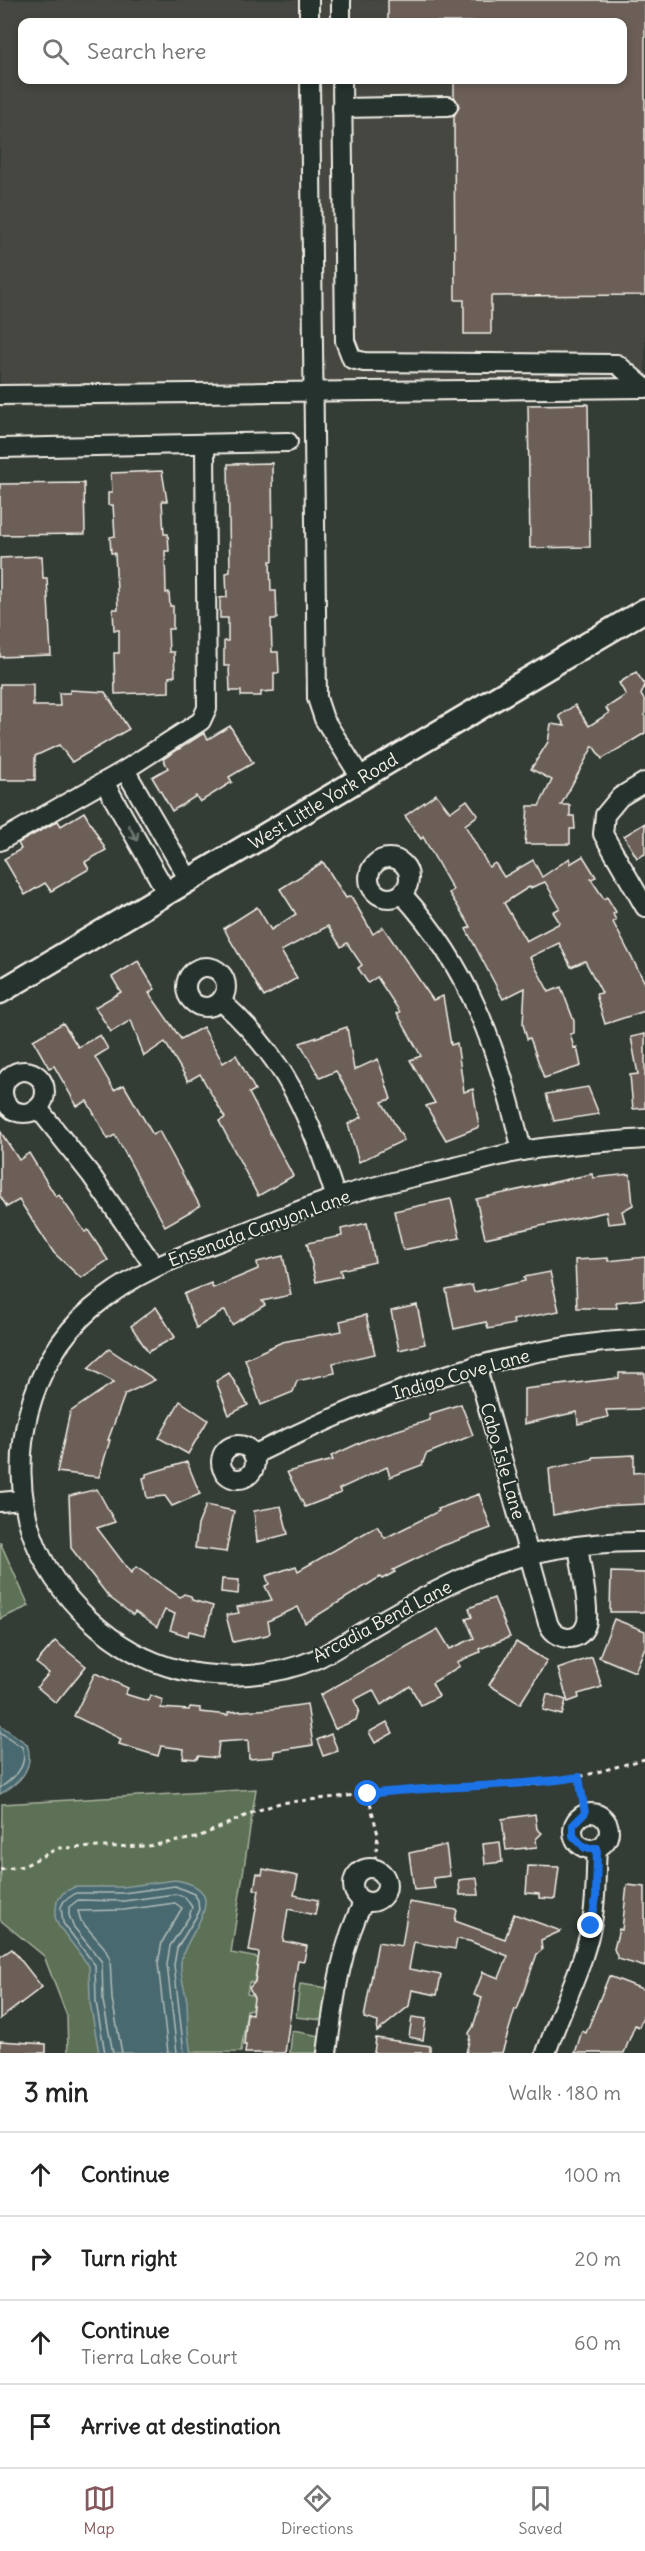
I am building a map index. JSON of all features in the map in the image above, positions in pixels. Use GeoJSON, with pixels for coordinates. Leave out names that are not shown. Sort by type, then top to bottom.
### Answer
{"type":"FeatureCollection","features":[{"type":"Feature","properties":{"kind":"main road","name":"West Little York Road"},"geometry":{"type":"LineString","coordinates":[[0,992],[645,609]]}},
{"type":"Feature","properties":{"kind":"street"},"geometry":{"type":"LineString","coordinates":[[309,0],[309,18]]}},
{"type":"Feature","properties":{"kind":"street"},"geometry":{"type":"LineString","coordinates":[[341,0],[341,18]]}},
{"type":"Feature","properties":{"kind":"street"},"geometry":{"type":"LineString","coordinates":[[310,84],[317,698],[324,719],[361,778]]}},
{"type":"Feature","properties":{"kind":"street"},"geometry":{"type":"LineString","coordinates":[[342,84],[345,341],[352,359],[364,363],[617,364],[645,388]]}},
{"type":"Feature","properties":{"kind":"street"},"geometry":{"type":"LineString","coordinates":[[342,108],[448,106]]}},
{"type":"Feature","properties":{"kind":"street"},"geometry":{"type":"LineString","coordinates":[[0,395],[645,388]]}},
{"type":"Feature","properties":{"kind":"street"},"geometry":{"type":"LineString","coordinates":[[0,448],[288,442]]}},
{"type":"Feature","properties":{"kind":"street"},"geometry":{"type":"LineString","coordinates":[[0,841],[125,770],[201,721],[207,708],[205,444]]}},
{"type":"Feature","properties":{"kind":"street"},"geometry":{"type":"LineString","coordinates":[[125,770],[189,880]]}},
{"type":"Feature","properties":{"kind":"street"},"geometry":{"type":"LineString","coordinates":[[104,782],[167,893]]}},
{"type":"Feature","properties":{"kind":"street"},"geometry":{"type":"LineString","coordinates":[[645,782],[620,797],[605,815],[603,834],[645,907]]}},
{"type":"Feature","properties":{"kind":"street"},"geometry":{"type":"LineString","coordinates":[[402,894],[431,926],[453,958],[471,996],[495,1053],[510,1099],[522,1151]]}},
{"type":"Feature","properties":{"kind":"street"},"geometry":{"type":"LineString","coordinates":[[221,1001],[251,1027],[295,1090],[316,1137],[336,1198]]}},
{"type":"Feature","properties":{"kind":"street"},"geometry":{"type":"LineString","coordinates":[[38,1108],[91,1175],[154,1266]]}},
{"type":"Feature","properties":{"kind":"street","name":"Ensenada Canyon Lane"},"geometry":{"type":"LineString","coordinates":[[22,1500],[21,1455],[29,1411],[42,1375],[63,1338],[90,1310],[154,1266],[336,1198],[522,1151],[645,1139]]}},
{"type":"Feature","properties":{"kind":"street","name":"Indigo Cove Lane"},"geometry":{"type":"LineString","coordinates":[[253,1455],[385,1395],[476,1365],[540,1351],[606,1341],[645,1339]]}},
{"type":"Feature","properties":{"kind":"street","name":"Cabo Isle Lane"},"geometry":{"type":"LineString","coordinates":[[476,1365],[550,1629],[560,1637],[572,1638],[583,1632],[588,1620],[578,1546]]}},
{"type":"Feature","properties":{"kind":"street"},"geometry":{"type":"LineString","coordinates":[[0,1502],[22,1500]]}},
{"type":"Feature","properties":{"kind":"street","name":"Arcadia Bend Lane"},"geometry":{"type":"LineString","coordinates":[[22,1500],[44,1563],[86,1617],[113,1638],[145,1656],[177,1669],[210,1674],[243,1676],[283,1669],[316,1659],[424,1597],[476,1572],[530,1556],[578,1546],[645,1542]]}},
{"type":"Feature","properties":{"kind":"street"},"geometry":{"type":"LineString","coordinates":[[585,1813],[602,1816],[609,1825],[606,1842],[597,1848],[585,1848],[573,1836],[573,1825],[585,1813]]}},
{"type":"Feature","properties":{"kind":"street"},"geometry":{"type":"LineString","coordinates":[[546,2053],[584,1953],[591,1926],[596,1898],[597,1848]]}},
{"type":"Feature","properties":{"kind":"street"},"geometry":{"type":"LineString","coordinates":[[327,2053],[344,1953],[353,1923],[364,1901],[354,1889],[354,1879],[360,1871],[374,1868]]}},
{"type":"Feature","properties":{"kind":"path"},"geometry":{"type":"LineString","coordinates":[[0,1870],[24,1866],[57,1848],[165,1844],[196,1838],[267,1806],[423,1788],[526,1785],[579,1777],[645,1759]]}},
{"type":"Feature","properties":{"kind":"path"},"geometry":{"type":"LineString","coordinates":[[579,1777],[585,1813]]}},
{"type":"Feature","properties":{"kind":"path"},"geometry":{"type":"LineString","coordinates":[[368,1794],[378,1835],[374,1868]]}},
{"type":"Feature","properties":{"kind":"shaded area"},"geometry":{"type":"Polygon","coordinates":[[[0,0],[645,0],[645,399],[0,408],[0,0]]]}},
{"type":"Feature","properties":{"kind":"green space"},"geometry":{"type":"Polygon","coordinates":[[[0,1542],[29,1606],[0,1619],[0,1542]]]}},
{"type":"Feature","properties":{"kind":"green space"},"geometry":{"type":"Polygon","coordinates":[[[256,1789],[231,1953],[259,1958],[254,1983],[249,1982],[247,1994],[255,1996],[252,2009],[247,2010],[241,2052],[68,2053],[67,2016],[44,1956],[0,1920],[2,1804],[256,1789]]]}},
{"type":"Feature","properties":{"kind":"green space"},"geometry":{"type":"Polygon","coordinates":[[[300,1984],[327,1988],[322,2020],[296,2017],[300,1984]]]}},
{"type":"Feature","properties":{"kind":"green space"},"geometry":{"type":"Polygon","coordinates":[[[292,2031],[321,2036],[318,2053],[290,2053],[292,2031]]]}},
{"type":"Feature","properties":{"kind":"water"},"geometry":{"type":"Polygon","coordinates":[[[0,1725],[27,1744],[29,1760],[19,1780],[0,1794],[0,1725]]]}},
{"type":"Feature","properties":{"kind":"water"},"geometry":{"type":"Polygon","coordinates":[[[175,1880],[194,1885],[203,1894],[205,1904],[202,1916],[183,1953],[181,1964],[187,2001],[191,2053],[99,2053],[90,2003],[89,1966],[58,1925],[55,1917],[57,1901],[63,1893],[74,1887],[122,1887],[175,1880]]]}},
{"type":"Feature","properties":{"kind":"building"},"geometry":{"type":"Polygon","coordinates":[[[388,0],[645,0],[645,295],[491,296],[491,334],[464,334],[464,300],[455,300],[454,116],[459,106],[454,96],[454,84],[627,84],[627,18],[388,18],[388,0]]]}},
{"type":"Feature","properties":{"kind":"building"},"geometry":{"type":"Polygon","coordinates":[[[588,404],[590,547],[530,548],[528,405],[588,404]]]}},
{"type":"Feature","properties":{"kind":"building"},"geometry":{"type":"Polygon","coordinates":[[[272,463],[273,561],[270,561],[271,591],[276,591],[277,619],[271,619],[272,652],[278,652],[279,673],[274,673],[274,691],[261,692],[261,696],[241,696],[241,691],[230,691],[229,666],[224,666],[224,641],[228,641],[228,618],[220,618],[220,598],[227,597],[226,573],[230,572],[228,464],[272,463]]]}},
{"type":"Feature","properties":{"kind":"building"},"geometry":{"type":"Polygon","coordinates":[[[162,471],[167,501],[162,501],[164,534],[168,534],[169,551],[165,551],[166,593],[169,592],[170,606],[173,606],[173,629],[168,629],[169,652],[174,652],[175,676],[169,677],[169,692],[115,694],[114,653],[119,653],[119,630],[114,630],[113,609],[118,609],[115,553],[111,553],[110,537],[115,536],[113,505],[108,505],[108,493],[112,493],[111,473],[162,471]]]}},
{"type":"Feature","properties":{"kind":"building"},"geometry":{"type":"Polygon","coordinates":[[[84,483],[85,534],[0,535],[0,484],[84,483]]]}},
{"type":"Feature","properties":{"kind":"building"},"geometry":{"type":"Polygon","coordinates":[[[42,556],[43,578],[47,578],[51,655],[0,657],[0,558],[42,556]]]}},
{"type":"Feature","properties":{"kind":"building"},"geometry":{"type":"Polygon","coordinates":[[[636,672],[645,685],[641,695],[645,701],[645,733],[602,759],[593,746],[561,805],[570,805],[570,816],[574,816],[575,829],[570,829],[570,844],[525,844],[528,806],[539,806],[552,780],[531,769],[548,742],[551,724],[565,726],[559,716],[575,705],[589,726],[609,713],[606,708],[626,695],[619,683],[636,672]]]}},
{"type":"Feature","properties":{"kind":"building"},"geometry":{"type":"Polygon","coordinates":[[[0,684],[33,684],[33,706],[60,706],[59,693],[70,693],[70,690],[105,692],[129,729],[72,762],[59,745],[35,756],[35,780],[0,780],[0,684]]]}},
{"type":"Feature","properties":{"kind":"building"},"geometry":{"type":"Polygon","coordinates":[[[230,726],[253,763],[229,777],[232,782],[200,802],[196,796],[172,811],[152,777],[168,768],[163,759],[204,733],[208,739],[230,726]]]}},
{"type":"Feature","properties":{"kind":"building"},"geometry":{"type":"Polygon","coordinates":[[[436,794],[450,812],[467,800],[478,815],[465,825],[489,867],[495,863],[504,877],[533,860],[542,877],[570,858],[570,864],[583,856],[596,877],[591,879],[604,899],[607,897],[616,912],[613,914],[616,920],[613,922],[645,983],[645,1011],[605,1024],[596,994],[602,993],[585,961],[571,967],[559,943],[530,957],[549,992],[561,987],[574,1021],[574,1033],[570,1034],[574,1048],[577,1047],[581,1066],[544,1078],[523,1024],[525,988],[503,999],[466,929],[471,927],[449,893],[453,890],[423,837],[421,839],[405,816],[436,794]],[[545,882],[529,887],[504,903],[526,941],[560,923],[553,912],[560,908],[545,882]]]}},
{"type":"Feature","properties":{"kind":"building"},"geometry":{"type":"Polygon","coordinates":[[[84,812],[106,850],[85,862],[89,869],[51,891],[45,883],[25,895],[4,859],[21,849],[18,843],[58,821],[61,826],[84,812]]]}},
{"type":"Feature","properties":{"kind":"building"},"geometry":{"type":"Polygon","coordinates":[[[645,823],[645,854],[637,858],[624,836],[645,823]]]}},
{"type":"Feature","properties":{"kind":"building"},"geometry":{"type":"Polygon","coordinates":[[[323,862],[346,898],[351,896],[373,934],[383,927],[433,1000],[443,996],[451,1045],[457,1043],[464,1092],[473,1089],[479,1127],[446,1140],[426,1106],[435,1103],[410,1060],[421,1056],[397,1013],[400,1012],[377,977],[368,983],[358,968],[362,965],[347,943],[341,947],[328,926],[281,951],[297,978],[264,997],[229,938],[224,928],[257,907],[271,930],[296,914],[280,889],[323,862]]]}},
{"type":"Feature","properties":{"kind":"building"},"geometry":{"type":"Polygon","coordinates":[[[138,961],[155,989],[149,993],[181,1039],[203,1027],[223,1063],[236,1055],[255,1090],[249,1093],[293,1176],[258,1196],[219,1121],[225,1118],[200,1074],[188,1081],[165,1042],[144,1056],[131,1020],[111,1032],[95,1007],[121,992],[112,977],[138,961]]]}},
{"type":"Feature","properties":{"kind":"building"},"geometry":{"type":"Polygon","coordinates":[[[63,1023],[78,1047],[100,1035],[108,1049],[95,1057],[114,1090],[124,1085],[153,1135],[159,1131],[200,1206],[165,1226],[115,1135],[108,1139],[87,1101],[77,1106],[54,1066],[49,1068],[33,1040],[63,1023]]]}},
{"type":"Feature","properties":{"kind":"building"},"geometry":{"type":"Polygon","coordinates":[[[347,1027],[354,1070],[378,1059],[391,1099],[382,1102],[404,1140],[359,1162],[348,1124],[362,1117],[336,1071],[320,1078],[300,1043],[347,1027]]]}},
{"type":"Feature","properties":{"kind":"building"},"geometry":{"type":"Polygon","coordinates":[[[645,1034],[645,1108],[633,1109],[630,1075],[638,1074],[631,1037],[645,1034]]]}},
{"type":"Feature","properties":{"kind":"building"},"geometry":{"type":"Polygon","coordinates":[[[588,1087],[599,1114],[554,1121],[546,1094],[588,1087]]]}},
{"type":"Feature","properties":{"kind":"building"},"geometry":{"type":"Polygon","coordinates":[[[0,1131],[19,1160],[29,1153],[56,1197],[59,1195],[85,1232],[88,1230],[108,1260],[81,1278],[54,1253],[19,1200],[7,1207],[0,1196],[0,1131]]]}},
{"type":"Feature","properties":{"kind":"building"},"geometry":{"type":"Polygon","coordinates":[[[592,1174],[593,1178],[630,1174],[633,1205],[622,1211],[625,1222],[608,1224],[606,1212],[485,1238],[476,1199],[592,1174]]]}},
{"type":"Feature","properties":{"kind":"building"},"geometry":{"type":"Polygon","coordinates":[[[451,1199],[460,1238],[403,1250],[394,1211],[451,1199]]]}},
{"type":"Feature","properties":{"kind":"building"},"geometry":{"type":"Polygon","coordinates":[[[367,1223],[375,1262],[340,1270],[342,1276],[316,1282],[307,1243],[342,1236],[341,1229],[367,1223]]]}},
{"type":"Feature","properties":{"kind":"building"},"geometry":{"type":"Polygon","coordinates":[[[283,1256],[291,1295],[262,1301],[265,1305],[232,1325],[225,1310],[196,1328],[184,1294],[211,1283],[213,1288],[258,1269],[257,1262],[283,1256]]]}},
{"type":"Feature","properties":{"kind":"building"},"geometry":{"type":"Polygon","coordinates":[[[645,1257],[645,1299],[616,1302],[617,1308],[577,1308],[575,1260],[608,1258],[608,1261],[645,1257]]]}},
{"type":"Feature","properties":{"kind":"building"},"geometry":{"type":"Polygon","coordinates":[[[550,1272],[559,1311],[513,1320],[514,1324],[488,1329],[486,1322],[454,1329],[446,1290],[472,1285],[474,1292],[525,1281],[524,1277],[550,1272]]]}},
{"type":"Feature","properties":{"kind":"building"},"geometry":{"type":"Polygon","coordinates":[[[417,1305],[425,1344],[399,1350],[391,1311],[417,1305]]]}},
{"type":"Feature","properties":{"kind":"building"},"geometry":{"type":"Polygon","coordinates":[[[156,1307],[175,1337],[148,1352],[131,1326],[156,1307]]]}},
{"type":"Feature","properties":{"kind":"building"},"geometry":{"type":"Polygon","coordinates":[[[366,1315],[375,1354],[333,1363],[335,1373],[297,1381],[293,1392],[261,1405],[245,1359],[282,1342],[342,1331],[340,1321],[366,1315]]]}},
{"type":"Feature","properties":{"kind":"building"},"geometry":{"type":"Polygon","coordinates":[[[109,1349],[155,1380],[125,1394],[108,1440],[110,1440],[99,1477],[57,1472],[70,1412],[114,1382],[88,1368],[109,1349]]]}},
{"type":"Feature","properties":{"kind":"building"},"geometry":{"type":"Polygon","coordinates":[[[229,1373],[248,1405],[229,1415],[216,1381],[229,1373]]]}},
{"type":"Feature","properties":{"kind":"building"},"geometry":{"type":"Polygon","coordinates":[[[619,1373],[645,1373],[645,1409],[606,1410],[608,1417],[578,1424],[577,1412],[524,1424],[524,1389],[619,1378],[619,1373]]]}},
{"type":"Feature","properties":{"kind":"building"},"geometry":{"type":"Polygon","coordinates":[[[180,1401],[208,1420],[188,1454],[159,1438],[180,1401]]]}},
{"type":"Feature","properties":{"kind":"building"},"geometry":{"type":"Polygon","coordinates":[[[461,1404],[473,1435],[426,1454],[422,1465],[390,1477],[387,1467],[339,1489],[341,1493],[305,1507],[287,1472],[333,1460],[331,1456],[366,1440],[430,1420],[429,1414],[461,1404]]]}},
{"type":"Feature","properties":{"kind":"building"},"geometry":{"type":"Polygon","coordinates":[[[634,1455],[634,1473],[645,1472],[645,1504],[601,1506],[553,1515],[549,1469],[593,1459],[593,1457],[634,1455]]]}},
{"type":"Feature","properties":{"kind":"building"},"geometry":{"type":"Polygon","coordinates":[[[187,1462],[200,1494],[172,1506],[165,1496],[147,1498],[143,1478],[146,1474],[187,1462]]]}},
{"type":"Feature","properties":{"kind":"building"},"geometry":{"type":"Polygon","coordinates":[[[97,1489],[115,1522],[97,1528],[131,1573],[136,1567],[180,1597],[184,1594],[191,1596],[192,1600],[213,1606],[205,1635],[189,1631],[188,1636],[170,1630],[175,1614],[165,1610],[157,1627],[135,1612],[133,1615],[109,1597],[71,1548],[69,1496],[97,1489]]]}},
{"type":"Feature","properties":{"kind":"building"},"geometry":{"type":"Polygon","coordinates":[[[479,1494],[491,1528],[442,1546],[393,1570],[395,1572],[382,1579],[380,1577],[305,1623],[298,1607],[268,1621],[270,1633],[267,1635],[233,1642],[226,1615],[239,1613],[237,1607],[272,1600],[265,1586],[269,1584],[266,1576],[296,1566],[298,1571],[377,1526],[385,1538],[439,1511],[438,1509],[479,1494]]]}},
{"type":"Feature","properties":{"kind":"building"},"geometry":{"type":"Polygon","coordinates":[[[206,1505],[234,1511],[226,1552],[195,1548],[198,1525],[206,1505]]]}},
{"type":"Feature","properties":{"kind":"building"},"geometry":{"type":"Polygon","coordinates":[[[281,1506],[288,1534],[257,1542],[254,1511],[281,1506]]]}},
{"type":"Feature","properties":{"kind":"building"},"geometry":{"type":"Polygon","coordinates":[[[611,1572],[645,1573],[645,1612],[610,1612],[611,1572]]]}},
{"type":"Feature","properties":{"kind":"building"},"geometry":{"type":"Polygon","coordinates":[[[222,1579],[239,1580],[238,1594],[221,1592],[222,1579]]]}},
{"type":"Feature","properties":{"kind":"building"},"geometry":{"type":"Polygon","coordinates":[[[494,1598],[510,1637],[479,1649],[480,1652],[457,1662],[460,1666],[432,1683],[439,1696],[421,1705],[410,1686],[381,1705],[373,1690],[354,1700],[359,1710],[356,1720],[335,1729],[320,1695],[438,1629],[450,1649],[474,1638],[466,1619],[472,1617],[469,1608],[494,1598]]]}},
{"type":"Feature","properties":{"kind":"building"},"geometry":{"type":"Polygon","coordinates":[[[614,1619],[645,1631],[645,1647],[635,1672],[599,1657],[614,1619]]]}},
{"type":"Feature","properties":{"kind":"building"},"geometry":{"type":"Polygon","coordinates":[[[55,1641],[86,1666],[56,1703],[37,1687],[49,1673],[36,1663],[55,1641]]]}},
{"type":"Feature","properties":{"kind":"building"},"geometry":{"type":"Polygon","coordinates":[[[516,1642],[547,1661],[520,1704],[489,1685],[516,1642]]]}},
{"type":"Feature","properties":{"kind":"building"},"geometry":{"type":"Polygon","coordinates":[[[592,1657],[602,1687],[578,1694],[579,1698],[568,1702],[558,1669],[592,1657]]]}},
{"type":"Feature","properties":{"kind":"building"},"geometry":{"type":"Polygon","coordinates":[[[95,1673],[128,1688],[125,1694],[148,1701],[150,1695],[163,1700],[161,1708],[189,1710],[190,1707],[200,1708],[200,1712],[228,1715],[228,1712],[307,1704],[313,1745],[274,1751],[274,1757],[249,1759],[248,1740],[219,1742],[217,1758],[198,1756],[197,1759],[183,1758],[184,1749],[161,1746],[158,1756],[119,1744],[121,1739],[74,1716],[95,1673]]]}},
{"type":"Feature","properties":{"kind":"building"},"geometry":{"type":"Polygon","coordinates":[[[547,1694],[566,1700],[562,1715],[543,1710],[547,1694]]]}},
{"type":"Feature","properties":{"kind":"building"},"geometry":{"type":"Polygon","coordinates":[[[387,1722],[393,1733],[375,1743],[369,1732],[387,1722]]]}},
{"type":"Feature","properties":{"kind":"building"},"geometry":{"type":"Polygon","coordinates":[[[331,1734],[338,1751],[323,1756],[317,1740],[331,1734]]]}},
{"type":"Feature","properties":{"kind":"building"},"geometry":{"type":"Polygon","coordinates":[[[535,1814],[537,1829],[542,1833],[536,1839],[537,1847],[506,1850],[502,1819],[535,1814]]]}},
{"type":"Feature","properties":{"kind":"building"},"geometry":{"type":"Polygon","coordinates":[[[500,1842],[502,1862],[485,1864],[483,1844],[500,1842]]]}},
{"type":"Feature","properties":{"kind":"building"},"geometry":{"type":"Polygon","coordinates":[[[446,1845],[450,1876],[433,1878],[435,1888],[414,1890],[409,1853],[446,1845]]]}},
{"type":"Feature","properties":{"kind":"building"},"geometry":{"type":"Polygon","coordinates":[[[528,1866],[559,1867],[555,1899],[539,1898],[539,1894],[526,1893],[528,1866]]]}},
{"type":"Feature","properties":{"kind":"building"},"geometry":{"type":"Polygon","coordinates":[[[263,1869],[298,1876],[294,1895],[318,1900],[315,1915],[288,1909],[283,1941],[307,1946],[304,1961],[298,1960],[285,2053],[245,2053],[246,2045],[244,2045],[247,2013],[252,2014],[254,1998],[249,1988],[255,1982],[259,1953],[249,1951],[259,1890],[254,1889],[257,1873],[262,1875],[263,1869]]]}},
{"type":"Feature","properties":{"kind":"building"},"geometry":{"type":"Polygon","coordinates":[[[477,1878],[479,1895],[460,1895],[459,1880],[477,1878]]]}},
{"type":"Feature","properties":{"kind":"building"},"geometry":{"type":"Polygon","coordinates":[[[627,1885],[645,1887],[645,1967],[618,1959],[614,1949],[619,1929],[622,1930],[627,1885]]]}},
{"type":"Feature","properties":{"kind":"building"},"geometry":{"type":"Polygon","coordinates":[[[409,1902],[457,1910],[455,1921],[505,1939],[514,1914],[561,1931],[541,1940],[542,1950],[537,1954],[517,2010],[515,2009],[502,2053],[466,2053],[469,2033],[482,1998],[474,1995],[483,1972],[499,1978],[508,1956],[469,1941],[457,1939],[455,1949],[414,1942],[409,1969],[441,1975],[437,1995],[412,1990],[409,2006],[377,2032],[378,2022],[364,2018],[378,1942],[402,1946],[409,1902]]]}},
{"type":"Feature","properties":{"kind":"building"},"geometry":{"type":"Polygon","coordinates":[[[12,1949],[42,1987],[0,2019],[0,1957],[12,1949]]]}},
{"type":"Feature","properties":{"kind":"building"},"geometry":{"type":"Polygon","coordinates":[[[609,1976],[645,1990],[645,2012],[639,2027],[635,2025],[624,2053],[575,2053],[582,2031],[586,2033],[609,1976]]]}},
{"type":"Feature","properties":{"kind":"building"},"geometry":{"type":"Polygon","coordinates":[[[412,2017],[426,2019],[423,2040],[409,2037],[412,2017]]]}},
{"type":"Feature","properties":{"kind":"building"},"geometry":{"type":"Polygon","coordinates":[[[376,2038],[430,2046],[430,2053],[374,2053],[376,2038]]]}},
{"type":"Feature","properties":{"kind":"building"},"geometry":{"type":"Polygon","coordinates":[[[0,2041],[46,2044],[46,2053],[0,2053],[0,2041]]]}},
{"type":"Feature","properties":{"kind":"route"},"geometry":{"type":"LineString","coordinates":[[368,1794],[423,1788],[526,1785],[579,1777],[585,1800],[585,1813],[573,1825],[573,1836],[580,1846],[597,1848],[596,1898],[591,1926]]}}]}
